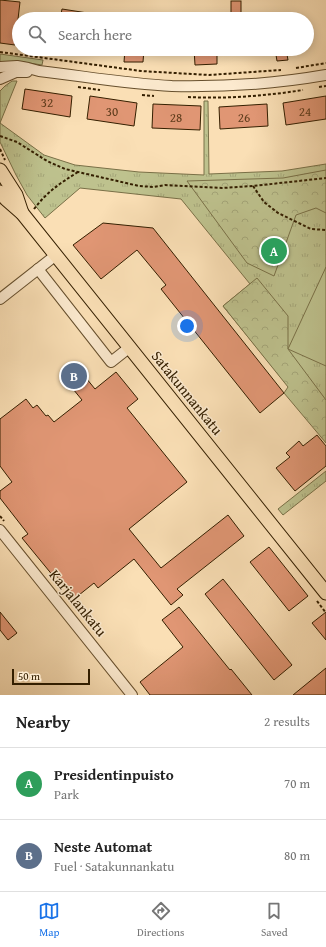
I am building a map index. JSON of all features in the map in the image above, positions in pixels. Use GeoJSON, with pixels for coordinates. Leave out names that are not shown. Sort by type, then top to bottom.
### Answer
{"type":"FeatureCollection","features":[{"type":"Feature","properties":{"kind":"main road","name":"Satakunnankatu"},"geometry":{"type":"LineString","coordinates":[[0,170],[56,255],[326,593]]}},
{"type":"Feature","properties":{"kind":"main road","name":"Satakunnankatu"},"geometry":{"type":"LineString","coordinates":[[0,192],[6,199],[28,211]]}},
{"type":"Feature","properties":{"kind":"street"},"geometry":{"type":"LineString","coordinates":[[0,67],[17,66],[38,71],[122,82],[170,86],[209,86],[266,83],[326,75]]}},
{"type":"Feature","properties":{"kind":"street"},"geometry":{"type":"LineString","coordinates":[[0,79],[16,72],[38,71]]}},
{"type":"Feature","properties":{"kind":"street"},"geometry":{"type":"LineString","coordinates":[[0,299],[56,255]]}},
{"type":"Feature","properties":{"kind":"street"},"geometry":{"type":"LineString","coordinates":[[38,269],[111,362],[130,347]]}},
{"type":"Feature","properties":{"kind":"street","name":"Karjalankatu"},"geometry":{"type":"LineString","coordinates":[[0,530],[132,695]]}},
{"type":"Feature","properties":{"kind":"path"},"geometry":{"type":"LineString","coordinates":[[0,52],[12,54]]}},
{"type":"Feature","properties":{"kind":"path"},"geometry":{"type":"LineString","coordinates":[[30,56],[141,71],[209,75],[282,70]]}},
{"type":"Feature","properties":{"kind":"path"},"geometry":{"type":"LineString","coordinates":[[289,69],[326,63]]}},
{"type":"Feature","properties":{"kind":"path"},"geometry":{"type":"LineString","coordinates":[[0,136],[17,142],[53,163],[65,168],[139,186],[154,187],[165,185],[222,188],[326,178]]}},
{"type":"Feature","properties":{"kind":"path"},"geometry":{"type":"LineString","coordinates":[[28,211],[53,188],[79,172]]}},
{"type":"Feature","properties":{"kind":"path"},"geometry":{"type":"LineString","coordinates":[[252,186],[264,202],[278,213],[311,229],[326,230]]}},
{"type":"Feature","properties":{"kind":"green space"},"geometry":{"type":"Polygon","coordinates":[[[0,54],[43,60],[42,65],[23,62],[0,63],[0,54]]]}},
{"type":"Feature","properties":{"kind":"green space"},"geometry":{"type":"Polygon","coordinates":[[[12,81],[17,81],[0,123],[0,91],[12,81]]]}},
{"type":"Feature","properties":{"kind":"green space"},"geometry":{"type":"Polygon","coordinates":[[[204,101],[208,101],[209,174],[282,171],[326,164],[326,433],[223,306],[250,284],[181,199],[80,188],[45,218],[27,195],[0,142],[0,123],[44,155],[75,165],[139,172],[204,175],[204,101]]]}},
{"type":"Feature","properties":{"kind":"green space"},"geometry":{"type":"Polygon","coordinates":[[[326,170],[326,213],[316,208],[296,215],[274,276],[247,263],[187,181],[283,178],[326,170]]]}},
{"type":"Feature","properties":{"kind":"green space"},"geometry":{"type":"Polygon","coordinates":[[[326,267],[326,366],[288,349],[326,267]]]}},
{"type":"Feature","properties":{"kind":"green space"},"geometry":{"type":"Polygon","coordinates":[[[257,278],[288,316],[288,349],[326,400],[326,443],[284,393],[288,387],[223,306],[257,278]]]}},
{"type":"Feature","properties":{"kind":"green space"},"geometry":{"type":"Polygon","coordinates":[[[326,471],[326,481],[283,515],[278,509],[326,471]]]}},
{"type":"Feature","properties":{"kind":"building"},"geometry":{"type":"Polygon","coordinates":[[[0,0],[20,2],[19,12],[12,12],[12,45],[0,43],[0,0]]]}},
{"type":"Feature","properties":{"kind":"building"},"geometry":{"type":"Polygon","coordinates":[[[231,1],[241,1],[241,12],[231,12],[231,1]]]}},
{"type":"Feature","properties":{"kind":"building"},"geometry":{"type":"Polygon","coordinates":[[[62,9],[81,12],[61,12],[62,9]]]}},
{"type":"Feature","properties":{"kind":"building"},"geometry":{"type":"Polygon","coordinates":[[[124,56],[143,56],[143,62],[124,62],[124,56]]]}},
{"type":"Feature","properties":{"kind":"building"},"geometry":{"type":"Polygon","coordinates":[[[194,56],[217,56],[217,64],[195,65],[194,56]]]}},
{"type":"Feature","properties":{"kind":"building"},"geometry":{"type":"Polygon","coordinates":[[[276,56],[287,56],[288,60],[277,61],[276,56]]]}},
{"type":"Feature","properties":{"kind":"building"},"geometry":{"type":"Polygon","coordinates":[[[25,89],[72,96],[70,117],[22,109],[25,89]]]}},
{"type":"Feature","properties":{"kind":"building"},"geometry":{"type":"Polygon","coordinates":[[[90,96],[137,103],[134,126],[87,119],[90,96]]]}},
{"type":"Feature","properties":{"kind":"building"},"geometry":{"type":"Polygon","coordinates":[[[326,96],[326,119],[286,125],[283,103],[326,96]]]}},
{"type":"Feature","properties":{"kind":"building"},"geometry":{"type":"Polygon","coordinates":[[[153,104],[201,106],[200,130],[152,128],[153,104]]]}},
{"type":"Feature","properties":{"kind":"building"},"geometry":{"type":"Polygon","coordinates":[[[267,104],[268,126],[220,129],[219,107],[267,104]]]}},
{"type":"Feature","properties":{"kind":"building"},"geometry":{"type":"Polygon","coordinates":[[[103,223],[153,228],[284,393],[260,413],[161,289],[166,285],[137,250],[101,279],[73,245],[103,223]]]}},
{"type":"Feature","properties":{"kind":"building"},"geometry":{"type":"Polygon","coordinates":[[[73,362],[95,389],[116,372],[138,399],[127,408],[187,482],[129,529],[161,568],[228,515],[244,536],[177,589],[183,595],[171,605],[134,559],[98,588],[94,583],[74,599],[56,575],[54,577],[22,538],[28,534],[0,498],[0,491],[12,482],[0,466],[0,419],[26,399],[33,408],[37,405],[46,416],[48,415],[54,422],[82,400],[60,373],[73,362]]]}},
{"type":"Feature","properties":{"kind":"building"},"geometry":{"type":"Polygon","coordinates":[[[317,435],[326,446],[326,466],[295,491],[276,468],[290,457],[286,453],[299,441],[303,446],[317,435]]]}},
{"type":"Feature","properties":{"kind":"building"},"geometry":{"type":"Polygon","coordinates":[[[269,547],[308,596],[289,611],[250,562],[269,547]]]}},
{"type":"Feature","properties":{"kind":"building"},"geometry":{"type":"Polygon","coordinates":[[[223,579],[292,665],[274,680],[205,594],[223,579]]]}},
{"type":"Feature","properties":{"kind":"building"},"geometry":{"type":"Polygon","coordinates":[[[179,607],[252,695],[150,695],[140,682],[183,647],[162,620],[179,607]]]}},
{"type":"Feature","properties":{"kind":"building"},"geometry":{"type":"Polygon","coordinates":[[[0,612],[17,633],[8,640],[0,630],[0,612]]]}},
{"type":"Feature","properties":{"kind":"building"},"geometry":{"type":"Polygon","coordinates":[[[326,612],[326,640],[312,623],[326,612]]]}},
{"type":"Feature","properties":{"kind":"building"},"geometry":{"type":"Polygon","coordinates":[[[326,668],[326,695],[293,695],[326,668]]]}},
{"type":"Feature","properties":{"kind":"place","name":"Presidentinpuisto"},"geometry":{"type":"Point","coordinates":[274,251]}},
{"type":"Feature","properties":{"kind":"place","name":"Neste Automat"},"geometry":{"type":"Point","coordinates":[74,376]}}]}
